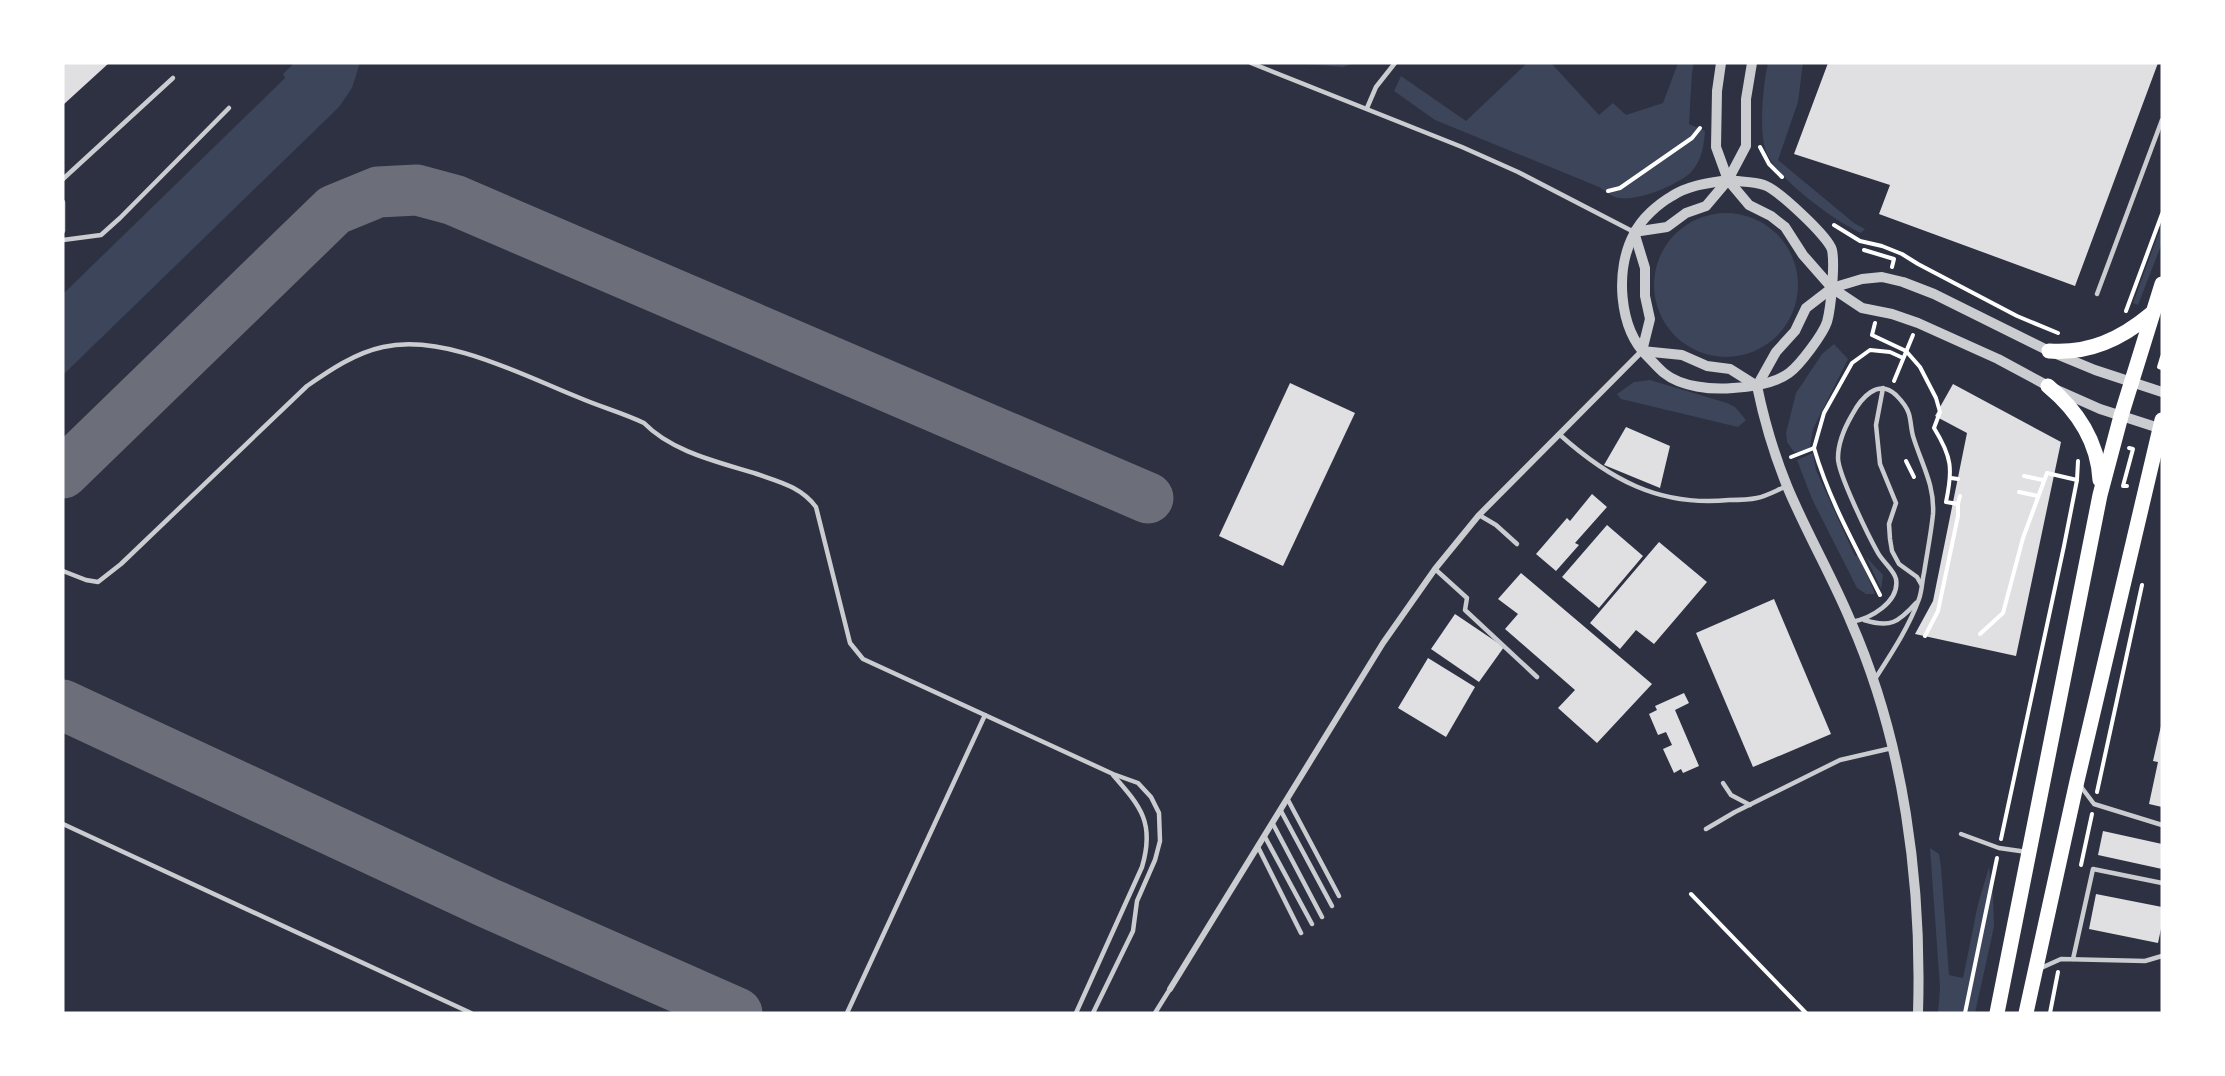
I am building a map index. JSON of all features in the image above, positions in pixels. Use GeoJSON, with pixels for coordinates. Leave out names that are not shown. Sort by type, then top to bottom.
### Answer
{"type":"FeatureCollection","features":[{"type":"Feature","properties":{"kind":"highway"},"geometry":{"type":"LineString","coordinates":[[1997,1013],[2100,495],[2121,416],[2162,284]]}},
{"type":"Feature","properties":{"kind":"highway"},"geometry":{"type":"LineString","coordinates":[[2049,351],[2074,351],[2098,345],[2121,334],[2151,314]]}},
{"type":"Feature","properties":{"kind":"highway"},"geometry":{"type":"LineString","coordinates":[[2048,386],[2069,404],[2090,439],[2098,461],[2100,495]]}},
{"type":"Feature","properties":{"kind":"highway"},"geometry":{"type":"LineString","coordinates":[[2026,1013],[2077,781],[2161,426]]}},
{"type":"Feature","properties":{"kind":"street"},"geometry":{"type":"LineString","coordinates":[[1721,63],[1717,91],[1716,147],[1728,180],[1749,205],[1771,216],[1785,227],[1803,255],[1832,288],[1862,308],[1892,314],[1949,336],[2048,386],[2100,409],[2161,426]]}},
{"type":"Feature","properties":{"kind":"street"},"geometry":{"type":"LineString","coordinates":[[1634,232],[1667,227],[1686,213],[1706,206],[1728,180],[1746,146],[1746,99],[1752,63]]}},
{"type":"Feature","properties":{"kind":"street"},"geometry":{"type":"LineString","coordinates":[[1728,180],[1765,185],[1778,193],[1814,227],[1832,248],[1832,288],[1826,323],[1789,373],[1757,386],[1721,389],[1689,384],[1665,374],[1642,351],[1627,320],[1622,287],[1623,262],[1634,232],[1657,207],[1674,194],[1696,186],[1728,180]]}},
{"type":"Feature","properties":{"kind":"street"},"geometry":{"type":"LineString","coordinates":[[1170,989],[1383,643],[1435,569],[1479,515],[1642,351],[1650,319],[1645,296],[1645,268],[1634,232]]}},
{"type":"Feature","properties":{"kind":"street"},"geometry":{"type":"LineString","coordinates":[[1918,1013],[1916,908],[1906,819],[1893,748],[1874,681],[1851,622],[1787,486],[1765,424],[1757,386],[1776,352],[1795,331],[1806,308],[1832,288],[1862,279],[1882,277],[1934,294],[2049,351],[2111,376],[2162,393]]}},
{"type":"Feature","properties":{"kind":"street"},"geometry":{"type":"LineString","coordinates":[[1642,351],[1682,355],[1707,366],[1730,369],[1757,386]]}},
{"type":"Feature","properties":{"kind":"lane"},"geometry":{"type":"LineString","coordinates":[[1251,63],[1367,108],[1518,172],[1634,232]]}},
{"type":"Feature","properties":{"kind":"lane"},"geometry":{"type":"LineString","coordinates":[[1367,108],[1376,87],[1395,63]]}},
{"type":"Feature","properties":{"kind":"lane"},"geometry":{"type":"LineString","coordinates":[[63,179],[173,78]]}},
{"type":"Feature","properties":{"kind":"lane"},"geometry":{"type":"LineString","coordinates":[[63,240],[101,235],[229,108]]}},
{"type":"Feature","properties":{"kind":"lane"},"geometry":{"type":"LineString","coordinates":[[2097,294],[2162,120]]}},
{"type":"Feature","properties":{"kind":"lane"},"geometry":{"type":"LineString","coordinates":[[63,202],[63,231]]}},
{"type":"Feature","properties":{"kind":"lane"},"geometry":{"type":"LineString","coordinates":[[63,571],[86,580],[99,582],[121,564],[307,386],[339,364],[382,347],[404,344],[426,345],[481,358],[644,423],[655,435],[696,454],[790,485],[809,497],[816,507],[850,643],[863,659],[1113,774],[1138,783],[1151,797],[1159,813],[1160,842],[1155,860],[1137,901],[1133,930],[1093,1013]]}},
{"type":"Feature","properties":{"kind":"lane"},"geometry":{"type":"LineString","coordinates":[[1851,622],[1864,620],[1885,605],[1896,590],[1896,581],[1879,554],[1844,479],[1838,460],[1852,414],[1869,392],[1876,388],[1883,388],[1891,390],[1902,401],[1909,413],[1913,437],[1927,470],[1933,514],[1919,600],[1874,681]]}},
{"type":"Feature","properties":{"kind":"lane"},"geometry":{"type":"LineString","coordinates":[[1883,388],[1875,425],[1880,464],[1896,503],[1889,529],[1892,551],[1899,564],[1917,577],[1922,586]]}},
{"type":"Feature","properties":{"kind":"lane"},"geometry":{"type":"LineString","coordinates":[[1559,434],[1603,469],[1633,486],[1658,495],[1690,501],[1722,501],[1757,498],[1787,486]]}},
{"type":"Feature","properties":{"kind":"lane"},"geometry":{"type":"LineString","coordinates":[[1479,515],[1496,525],[1517,544]]}},
{"type":"Feature","properties":{"kind":"lane"},"geometry":{"type":"LineString","coordinates":[[1435,569],[1467,598],[1465,610],[1537,677]]}},
{"type":"Feature","properties":{"kind":"lane"},"geometry":{"type":"LineString","coordinates":[[1864,620],[1881,626],[1890,624],[1919,600]]}},
{"type":"Feature","properties":{"kind":"lane"},"geometry":{"type":"LineString","coordinates":[[847,1013],[985,715]]}},
{"type":"Feature","properties":{"kind":"lane"},"geometry":{"type":"LineString","coordinates":[[1706,829],[1840,760],[1893,748]]}},
{"type":"Feature","properties":{"kind":"lane"},"geometry":{"type":"LineString","coordinates":[[1076,1013],[1142,867],[1148,845],[1147,825],[1144,817],[1134,799],[1113,774]]}},
{"type":"Feature","properties":{"kind":"lane"},"geometry":{"type":"LineString","coordinates":[[2077,781],[2094,804],[2162,825]]}},
{"type":"Feature","properties":{"kind":"lane"},"geometry":{"type":"LineString","coordinates":[[1724,783],[1731,795],[1750,805]]}},
{"type":"Feature","properties":{"kind":"lane"},"geometry":{"type":"LineString","coordinates":[[1288,800],[1338,896]]}},
{"type":"Feature","properties":{"kind":"lane"},"geometry":{"type":"LineString","coordinates":[[1281,811],[1332,906]]}},
{"type":"Feature","properties":{"kind":"lane"},"geometry":{"type":"LineString","coordinates":[[63,824],[471,1013]]}},
{"type":"Feature","properties":{"kind":"lane"},"geometry":{"type":"LineString","coordinates":[[1273,824],[1322,917]]}},
{"type":"Feature","properties":{"kind":"lane"},"geometry":{"type":"LineString","coordinates":[[1961,834],[1999,848],[2030,852]]}},
{"type":"Feature","properties":{"kind":"lane"},"geometry":{"type":"LineString","coordinates":[[1265,837],[1312,924]]}},
{"type":"Feature","properties":{"kind":"lane"},"geometry":{"type":"LineString","coordinates":[[1258,847],[1301,933]]}},
{"type":"Feature","properties":{"kind":"lane"},"geometry":{"type":"LineString","coordinates":[[2073,959],[2093,868],[2162,883]]}},
{"type":"Feature","properties":{"kind":"lane"},"geometry":{"type":"LineString","coordinates":[[2035,970],[2061,959],[2145,961],[2162,956]]}},
{"type":"Feature","properties":{"kind":"lane"},"geometry":{"type":"LineString","coordinates":[[1155,1013],[1170,989]]}},
{"type":"Feature","properties":{"kind":"path"},"geometry":{"type":"LineString","coordinates":[[1608,191],[1620,188],[1692,138]]}},
{"type":"Feature","properties":{"kind":"path"},"geometry":{"type":"LineString","coordinates":[[1759,143],[1766,159],[1784,179]]}},
{"type":"Feature","properties":{"kind":"path"},"geometry":{"type":"LineString","coordinates":[[2122,317],[2130,302],[2162,214]]}},
{"type":"Feature","properties":{"kind":"path"},"geometry":{"type":"LineString","coordinates":[[1827,219],[1860,242],[1882,246],[1902,254],[2017,316],[2063,335]]}},
{"type":"Feature","properties":{"kind":"path"},"geometry":{"type":"LineString","coordinates":[[1864,250],[1894,259]]}},
{"type":"Feature","properties":{"kind":"path"},"geometry":{"type":"LineString","coordinates":[[1872,335],[1906,351],[1891,390]]}},
{"type":"Feature","properties":{"kind":"path"},"geometry":{"type":"LineString","coordinates":[[1885,605],[1839,513],[1821,472],[1814,448],[1824,413],[1852,363],[1870,350],[1890,352],[1903,358]]}},
{"type":"Feature","properties":{"kind":"path"},"geometry":{"type":"LineString","coordinates":[[2162,357],[2159,367],[2162,368]]}},
{"type":"Feature","properties":{"kind":"path"},"geometry":{"type":"LineString","coordinates":[[1779,462],[1814,448]]}},
{"type":"Feature","properties":{"kind":"path"},"geometry":{"type":"LineString","coordinates":[[2127,486],[2123,486],[2133,449],[2129,448]]}},
{"type":"Feature","properties":{"kind":"path"},"geometry":{"type":"LineString","coordinates":[[1980,633],[2003,613],[2022,538],[2047,473],[2077,480],[2003,831]]}},
{"type":"Feature","properties":{"kind":"path"},"geometry":{"type":"LineString","coordinates":[[2024,476],[2043,480]]}},
{"type":"Feature","properties":{"kind":"path"},"geometry":{"type":"LineString","coordinates":[[1951,478],[1958,479]]}},
{"type":"Feature","properties":{"kind":"path"},"geometry":{"type":"LineString","coordinates":[[2019,492],[2038,496]]}},
{"type":"Feature","properties":{"kind":"path"},"geometry":{"type":"LineString","coordinates":[[1958,504],[1960,496]]}},
{"type":"Feature","properties":{"kind":"path"},"geometry":{"type":"LineString","coordinates":[[2080,871],[2145,576]]}},
{"type":"Feature","properties":{"kind":"path"},"geometry":{"type":"LineString","coordinates":[[1965,1013],[1996,863]]}},
{"type":"Feature","properties":{"kind":"path"},"geometry":{"type":"LineString","coordinates":[[1691,894],[1806,1013]]}},
{"type":"Feature","properties":{"kind":"path"},"geometry":{"type":"LineString","coordinates":[[2050,1013],[2061,959]]}},
{"type":"Feature","properties":{"kind":"shaded area"},"geometry":{"type":"Polygon","coordinates":[[[294,63],[360,63],[352,88],[339,107],[63,375],[63,294],[285,78],[283,74],[294,63]]]}},
{"type":"Feature","properties":{"kind":"shaded area"},"geometry":{"type":"Polygon","coordinates":[[[1293,63],[1355,63],[1343,67],[1293,63]]]}},
{"type":"Feature","properties":{"kind":"shaded area"},"geometry":{"type":"Polygon","coordinates":[[[1527,63],[1551,63],[1599,115],[1613,103],[1626,115],[1663,103],[1678,63],[1694,63],[1689,124],[1705,131],[1698,162],[1686,176],[1668,187],[1633,198],[1615,197],[1599,187],[1435,120],[1394,91],[1401,76],[1466,121],[1527,63]]]}},
{"type":"Feature","properties":{"kind":"shaded area"},"geometry":{"type":"Polygon","coordinates":[[[1768,63],[1803,63],[1798,102],[1778,160],[1854,223],[1865,229],[1861,233],[1837,219],[1795,188],[1767,154],[1762,122],[1764,83],[1768,63]]]}},
{"type":"Feature","properties":{"kind":"shaded area"},"geometry":{"type":"Polygon","coordinates":[[[1726,213],[1754,218],[1777,234],[1793,257],[1798,285],[1793,313],[1777,336],[1754,352],[1726,357],[1698,352],[1675,336],[1659,313],[1654,285],[1659,257],[1675,234],[1698,218],[1726,213]]]}},
{"type":"Feature","properties":{"kind":"shaded area"},"geometry":{"type":"Polygon","coordinates":[[[2162,224],[2162,243],[2138,305],[2133,303],[2162,224]]]}},
{"type":"Feature","properties":{"kind":"shaded area"},"geometry":{"type":"Polygon","coordinates":[[[1834,344],[1848,359],[1813,429],[1809,452],[1794,452],[1787,442],[1786,433],[1796,393],[1822,354],[1834,344]]]}},
{"type":"Feature","properties":{"kind":"shaded area"},"geometry":{"type":"Polygon","coordinates":[[[1650,380],[1727,403],[1735,407],[1746,420],[1738,427],[1621,399],[1617,394],[1634,382],[1650,380]]]}},
{"type":"Feature","properties":{"kind":"shaded area"},"geometry":{"type":"Polygon","coordinates":[[[1813,453],[1816,470],[1855,556],[1859,555],[1875,594],[1866,594],[1857,588],[1812,499],[1797,460],[1813,453]]]}},
{"type":"Feature","properties":{"kind":"shaded area"},"geometry":{"type":"Polygon","coordinates":[[[1866,557],[1883,575],[1881,589],[1866,557]]]}},
{"type":"Feature","properties":{"kind":"shaded area"},"geometry":{"type":"Polygon","coordinates":[[[1930,848],[1939,854],[1941,867],[1949,975],[1963,978],[1978,904],[1989,867],[1994,927],[1975,1013],[1938,1013],[1940,988],[1930,848]]]}},
{"type":"Feature","properties":{"kind":"building"},"geometry":{"type":"Polygon","coordinates":[[[63,63],[109,63],[63,105],[63,63]]]}},
{"type":"Feature","properties":{"kind":"building"},"geometry":{"type":"Polygon","coordinates":[[[1828,63],[2158,63],[2075,286],[1879,214],[1890,185],[1794,154],[1828,63]]]}},
{"type":"Feature","properties":{"kind":"building"},"geometry":{"type":"Polygon","coordinates":[[[1290,383],[1355,413],[1283,566],[1219,536],[1290,383]]]}},
{"type":"Feature","properties":{"kind":"building"},"geometry":{"type":"Polygon","coordinates":[[[1953,384],[2061,442],[2016,656],[1915,634],[1933,601],[1967,433],[1935,416],[1953,384]]]}},
{"type":"Feature","properties":{"kind":"building"},"geometry":{"type":"Polygon","coordinates":[[[1626,427],[1670,446],[1660,488],[1604,465],[1626,427]]]}},
{"type":"Feature","properties":{"kind":"building"},"geometry":{"type":"Polygon","coordinates":[[[1592,494],[1607,507],[1575,543],[1579,545],[1556,571],[1536,554],[1567,518],[1570,521],[1592,494]]]}},
{"type":"Feature","properties":{"kind":"building"},"geometry":{"type":"Polygon","coordinates":[[[1607,525],[1643,556],[1599,608],[1562,577],[1607,525]]]}},
{"type":"Feature","properties":{"kind":"building"},"geometry":{"type":"Polygon","coordinates":[[[1659,542],[1707,582],[1654,644],[1636,630],[1620,649],[1590,623],[1659,542]]]}},
{"type":"Feature","properties":{"kind":"building"},"geometry":{"type":"Polygon","coordinates":[[[1521,573],[1652,684],[1597,743],[1558,708],[1575,690],[1505,629],[1518,614],[1498,599],[1521,573]]]}},
{"type":"Feature","properties":{"kind":"building"},"geometry":{"type":"Polygon","coordinates":[[[1774,599],[1831,734],[1753,767],[1696,633],[1774,599]]]}},
{"type":"Feature","properties":{"kind":"building"},"geometry":{"type":"Polygon","coordinates":[[[1455,614],[1504,647],[1479,682],[1431,649],[1455,614]]]}},
{"type":"Feature","properties":{"kind":"building"},"geometry":{"type":"Polygon","coordinates":[[[1428,658],[1475,687],[1446,737],[1398,708],[1428,658]]]}},
{"type":"Feature","properties":{"kind":"building"},"geometry":{"type":"Polygon","coordinates":[[[1684,693],[1689,703],[1675,710],[1699,766],[1683,773],[1681,769],[1674,773],[1663,749],[1672,745],[1666,732],[1658,735],[1649,714],[1657,710],[1655,706],[1684,693]]]}},
{"type":"Feature","properties":{"kind":"building"},"geometry":{"type":"Polygon","coordinates":[[[2161,726],[2162,807],[2149,804],[2158,762],[2153,761],[2161,726]]]}},
{"type":"Feature","properties":{"kind":"building"},"geometry":{"type":"Polygon","coordinates":[[[2103,831],[2162,844],[2162,869],[2098,855],[2103,831]]]}},
{"type":"Feature","properties":{"kind":"building"},"geometry":{"type":"Polygon","coordinates":[[[2096,894],[2162,907],[2162,924],[2158,943],[2089,929],[2096,894]]]}},
{"type":"Feature","properties":{"kind":"taxiway"},"geometry":{"type":"LineString","coordinates":[[63,473],[334,210],[378,192],[417,190],[454,200],[1148,498]]}},
{"type":"Feature","properties":{"kind":"taxiway"},"geometry":{"type":"LineString","coordinates":[[63,705],[488,903],[737,1013]]}}]}
